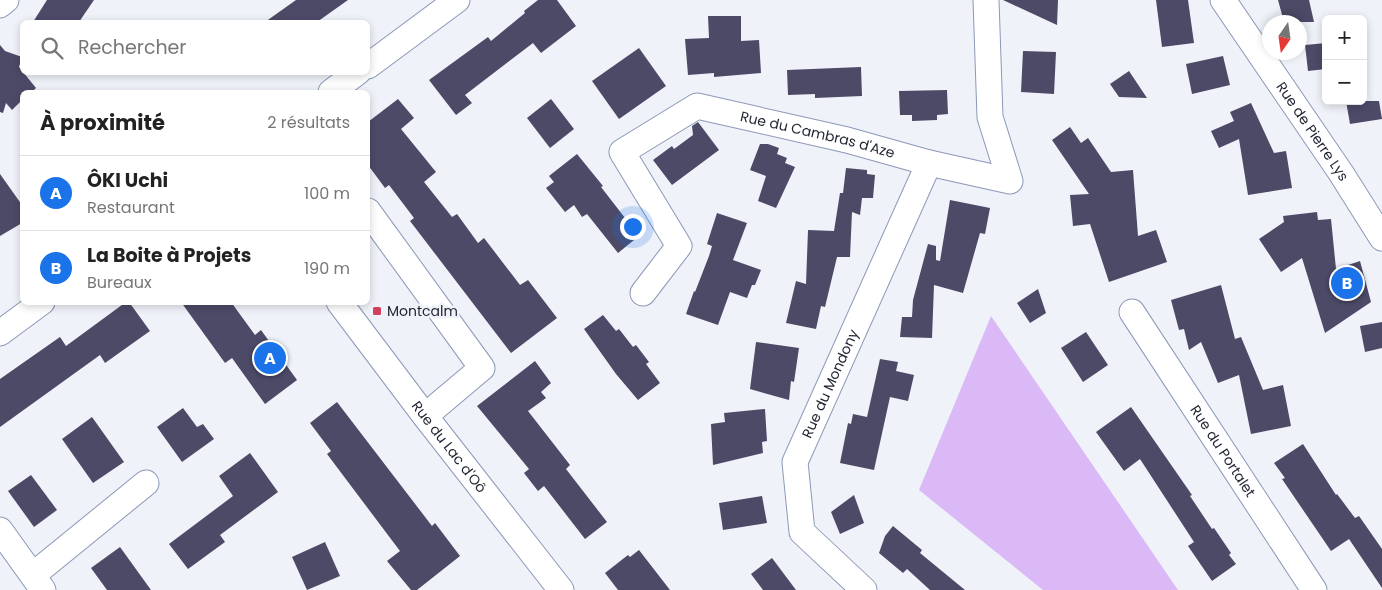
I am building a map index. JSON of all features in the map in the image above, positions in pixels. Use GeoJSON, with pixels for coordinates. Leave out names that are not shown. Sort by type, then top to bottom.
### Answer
{"type":"FeatureCollection","features":[{"type":"Feature","properties":{"kind":"street"},"geometry":{"type":"LineString","coordinates":[[0,5],[6,0]]}},
{"type":"Feature","properties":{"kind":"street"},"geometry":{"type":"LineString","coordinates":[[370,65],[457,0]]}},
{"type":"Feature","properties":{"kind":"street","name":"Rue du Cambras d'Aze"},"geometry":{"type":"LineString","coordinates":[[644,292],[680,246],[622,152],[697,106],[847,140],[929,163],[1010,181],[990,117],[986,0]]}},
{"type":"Feature","properties":{"kind":"street","name":"Rue de Pierre Lys"},"geometry":{"type":"LineString","coordinates":[[1223,0],[1341,173],[1382,238]]}},
{"type":"Feature","properties":{"kind":"street"},"geometry":{"type":"LineString","coordinates":[[334,90],[354,75]]}},
{"type":"Feature","properties":{"kind":"street","name":"Rue du Mondony"},"geometry":{"type":"LineString","coordinates":[[864,590],[802,532],[795,462],[929,163]]}},
{"type":"Feature","properties":{"kind":"street"},"geometry":{"type":"LineString","coordinates":[[370,214],[482,368],[425,416]]}},
{"type":"Feature","properties":{"kind":"street"},"geometry":{"type":"LineString","coordinates":[[0,333],[38,305]]}},
{"type":"Feature","properties":{"kind":"street","name":"Rue du Lac d'Oô"},"geometry":{"type":"LineString","coordinates":[[342,305],[425,416],[561,590]]}},
{"type":"Feature","properties":{"kind":"street","name":"Rue du Portalet"},"geometry":{"type":"LineString","coordinates":[[1132,312],[1314,590]]}},
{"type":"Feature","properties":{"kind":"street"},"geometry":{"type":"LineString","coordinates":[[0,530],[38,582],[146,483]]}},
{"type":"Feature","properties":{"kind":"shaded area"},"geometry":{"type":"Polygon","coordinates":[[[991,316],[1178,590],[1043,590],[919,490],[991,316]]]}},
{"type":"Feature","properties":{"kind":"building"},"geometry":{"type":"Polygon","coordinates":[[[47,0],[94,0],[80,20],[34,20],[47,0]]]}},
{"type":"Feature","properties":{"kind":"building"},"geometry":{"type":"Polygon","coordinates":[[[296,0],[348,0],[320,20],[268,20],[296,0]]]}},
{"type":"Feature","properties":{"kind":"building"},"geometry":{"type":"Polygon","coordinates":[[[538,0],[557,0],[576,26],[541,53],[533,43],[465,95],[472,103],[456,115],[429,80],[488,37],[491,41],[538,0]]]}},
{"type":"Feature","properties":{"kind":"building"},"geometry":{"type":"Polygon","coordinates":[[[1003,0],[1058,0],[1057,25],[1003,0]]]}},
{"type":"Feature","properties":{"kind":"building"},"geometry":{"type":"Polygon","coordinates":[[[1156,0],[1188,0],[1194,43],[1162,47],[1156,0]]]}},
{"type":"Feature","properties":{"kind":"building"},"geometry":{"type":"Polygon","coordinates":[[[1278,0],[1309,0],[1314,22],[1307,22],[1307,15],[1282,15],[1278,0]]]}},
{"type":"Feature","properties":{"kind":"building"},"geometry":{"type":"Polygon","coordinates":[[[708,16],[741,16],[741,41],[759,40],[761,73],[714,77],[714,73],[688,75],[685,39],[709,38],[708,16]]]}},
{"type":"Feature","properties":{"kind":"building"},"geometry":{"type":"Polygon","coordinates":[[[1322,43],[1322,69],[1308,71],[1307,45],[1322,43]]]}},
{"type":"Feature","properties":{"kind":"building"},"geometry":{"type":"Polygon","coordinates":[[[0,45],[5,51],[20,56],[20,75],[25,75],[36,88],[34,90],[20,90],[20,102],[12,110],[6,103],[3,113],[0,112],[0,45]]]}},
{"type":"Feature","properties":{"kind":"building"},"geometry":{"type":"Polygon","coordinates":[[[639,48],[666,86],[619,119],[592,81],[639,48]]]}},
{"type":"Feature","properties":{"kind":"building"},"geometry":{"type":"Polygon","coordinates":[[[1023,51],[1056,52],[1054,94],[1021,92],[1023,51]]]}},
{"type":"Feature","properties":{"kind":"building"},"geometry":{"type":"Polygon","coordinates":[[[1223,56],[1230,85],[1192,94],[1186,64],[1223,56]]]}},
{"type":"Feature","properties":{"kind":"building"},"geometry":{"type":"Polygon","coordinates":[[[861,67],[862,96],[815,98],[815,94],[788,95],[787,70],[861,67]]]}},
{"type":"Feature","properties":{"kind":"building"},"geometry":{"type":"Polygon","coordinates":[[[1129,71],[1147,98],[1119,97],[1110,84],[1129,71]]]}},
{"type":"Feature","properties":{"kind":"building"},"geometry":{"type":"Polygon","coordinates":[[[947,90],[948,114],[937,115],[937,120],[912,121],[912,115],[900,115],[899,91],[947,90]]]}},
{"type":"Feature","properties":{"kind":"building"},"geometry":{"type":"Polygon","coordinates":[[[398,99],[414,118],[401,129],[436,172],[424,182],[452,217],[457,214],[478,243],[484,238],[520,285],[528,280],[557,318],[511,353],[410,221],[414,218],[389,185],[385,188],[370,168],[370,120],[398,99]]]}},
{"type":"Feature","properties":{"kind":"building"},"geometry":{"type":"Polygon","coordinates":[[[551,99],[574,129],[550,148],[527,118],[551,99]]]}},
{"type":"Feature","properties":{"kind":"building"},"geometry":{"type":"Polygon","coordinates":[[[1367,101],[1379,101],[1382,119],[1350,124],[1347,105],[1367,105],[1367,101]]]}},
{"type":"Feature","properties":{"kind":"building"},"geometry":{"type":"Polygon","coordinates":[[[1251,103],[1274,153],[1286,151],[1292,188],[1248,195],[1239,139],[1219,148],[1211,131],[1234,121],[1230,112],[1251,103]]]}},
{"type":"Feature","properties":{"kind":"building"},"geometry":{"type":"Polygon","coordinates":[[[698,122],[719,150],[672,185],[653,160],[672,146],[674,149],[693,135],[692,126],[698,122]]]}},
{"type":"Feature","properties":{"kind":"building"},"geometry":{"type":"Polygon","coordinates":[[[1070,127],[1081,143],[1088,138],[1111,172],[1133,170],[1138,236],[1156,230],[1167,262],[1109,282],[1090,224],[1073,226],[1070,195],[1089,194],[1052,140],[1070,127]]]}},
{"type":"Feature","properties":{"kind":"building"},"geometry":{"type":"Polygon","coordinates":[[[760,144],[768,144],[779,148],[777,154],[787,158],[785,163],[795,167],[776,208],[758,201],[766,176],[750,170],[760,144]]]}},
{"type":"Feature","properties":{"kind":"building"},"geometry":{"type":"Polygon","coordinates":[[[577,154],[639,236],[618,253],[587,214],[582,217],[574,205],[565,212],[546,188],[554,182],[549,176],[577,154]]]}},
{"type":"Feature","properties":{"kind":"building"},"geometry":{"type":"Polygon","coordinates":[[[846,168],[867,170],[867,174],[875,175],[873,198],[862,198],[860,215],[852,212],[850,257],[837,257],[825,307],[821,306],[816,329],[786,323],[796,281],[806,284],[808,230],[834,231],[840,193],[843,193],[846,168]]]}},
{"type":"Feature","properties":{"kind":"building"},"geometry":{"type":"Polygon","coordinates":[[[0,174],[20,202],[20,224],[0,236],[0,174]]]}},
{"type":"Feature","properties":{"kind":"building"},"geometry":{"type":"Polygon","coordinates":[[[950,200],[990,208],[985,234],[980,233],[963,293],[934,285],[932,338],[900,337],[902,317],[912,317],[913,300],[928,244],[936,246],[936,260],[940,261],[950,200]]]}},
{"type":"Feature","properties":{"kind":"building"},"geometry":{"type":"Polygon","coordinates":[[[1317,212],[1318,220],[1331,219],[1336,269],[1360,261],[1371,302],[1325,333],[1302,258],[1281,272],[1259,239],[1284,222],[1283,216],[1317,212]]]}},
{"type":"Feature","properties":{"kind":"building"},"geometry":{"type":"Polygon","coordinates":[[[717,213],[747,223],[733,260],[761,270],[747,298],[730,292],[718,325],[686,314],[709,256],[712,246],[707,244],[717,213]]]}},
{"type":"Feature","properties":{"kind":"building"},"geometry":{"type":"Polygon","coordinates":[[[1221,285],[1235,339],[1241,337],[1263,390],[1283,385],[1291,426],[1251,434],[1239,375],[1218,383],[1201,342],[1189,350],[1184,329],[1179,330],[1171,300],[1221,285]]]}},
{"type":"Feature","properties":{"kind":"building"},"geometry":{"type":"Polygon","coordinates":[[[1038,289],[1046,313],[1030,323],[1017,303],[1038,289]]]}},
{"type":"Feature","properties":{"kind":"building"},"geometry":{"type":"Polygon","coordinates":[[[122,305],[131,305],[150,331],[105,363],[100,355],[0,427],[0,379],[60,337],[66,346],[122,305]]]}},
{"type":"Feature","properties":{"kind":"building"},"geometry":{"type":"Polygon","coordinates":[[[183,305],[233,305],[255,335],[261,330],[297,380],[265,404],[232,358],[225,363],[183,305]]]}},
{"type":"Feature","properties":{"kind":"building"},"geometry":{"type":"Polygon","coordinates":[[[603,315],[616,331],[619,329],[633,347],[636,345],[649,362],[646,364],[660,383],[638,400],[616,374],[584,329],[603,315]]]}},
{"type":"Feature","properties":{"kind":"building"},"geometry":{"type":"Polygon","coordinates":[[[1382,322],[1382,348],[1365,352],[1360,326],[1382,322]]]}},
{"type":"Feature","properties":{"kind":"building"},"geometry":{"type":"Polygon","coordinates":[[[1086,332],[1108,365],[1083,382],[1061,348],[1086,332]]]}},
{"type":"Feature","properties":{"kind":"building"},"geometry":{"type":"Polygon","coordinates":[[[756,342],[799,348],[794,382],[791,381],[789,400],[750,389],[756,342]]]}},
{"type":"Feature","properties":{"kind":"building"},"geometry":{"type":"Polygon","coordinates":[[[880,359],[898,362],[896,371],[914,375],[908,401],[890,397],[874,470],[840,463],[848,423],[851,424],[853,414],[867,417],[880,359]]]}},
{"type":"Feature","properties":{"kind":"building"},"geometry":{"type":"Polygon","coordinates":[[[535,361],[551,383],[541,392],[546,398],[528,411],[570,465],[566,469],[607,522],[585,539],[544,486],[538,491],[524,473],[529,469],[477,406],[535,361]]]}},
{"type":"Feature","properties":{"kind":"building"},"geometry":{"type":"Polygon","coordinates":[[[337,402],[432,526],[435,523],[460,556],[417,590],[411,590],[387,561],[400,551],[327,454],[331,451],[310,423],[337,402]]]}},
{"type":"Feature","properties":{"kind":"building"},"geometry":{"type":"Polygon","coordinates":[[[1131,407],[1192,495],[1190,496],[1212,529],[1214,528],[1231,553],[1229,555],[1236,564],[1212,581],[1188,546],[1194,542],[1140,459],[1124,471],[1096,432],[1131,407]]]}},
{"type":"Feature","properties":{"kind":"building"},"geometry":{"type":"Polygon","coordinates":[[[183,408],[197,427],[203,424],[214,439],[182,462],[157,427],[183,408]]]}},
{"type":"Feature","properties":{"kind":"building"},"geometry":{"type":"Polygon","coordinates":[[[765,409],[767,441],[762,442],[763,453],[713,465],[711,424],[725,422],[724,413],[765,409]]]}},
{"type":"Feature","properties":{"kind":"building"},"geometry":{"type":"Polygon","coordinates":[[[92,417],[124,462],[93,483],[62,439],[92,417]]]}},
{"type":"Feature","properties":{"kind":"building"},"geometry":{"type":"Polygon","coordinates":[[[1303,444],[1336,495],[1355,518],[1359,516],[1382,549],[1382,588],[1349,539],[1331,551],[1282,479],[1285,478],[1274,463],[1303,444]]]}},
{"type":"Feature","properties":{"kind":"building"},"geometry":{"type":"Polygon","coordinates":[[[250,453],[278,492],[220,535],[225,542],[188,569],[169,544],[233,496],[219,476],[250,453]]]}},
{"type":"Feature","properties":{"kind":"building"},"geometry":{"type":"Polygon","coordinates":[[[31,475],[57,510],[34,527],[8,491],[31,475]]]}},
{"type":"Feature","properties":{"kind":"building"},"geometry":{"type":"Polygon","coordinates":[[[854,495],[864,523],[840,534],[831,512],[854,495]]]}},
{"type":"Feature","properties":{"kind":"building"},"geometry":{"type":"Polygon","coordinates":[[[762,496],[767,523],[723,530],[719,503],[762,496]]]}},
{"type":"Feature","properties":{"kind":"building"},"geometry":{"type":"Polygon","coordinates":[[[893,526],[922,550],[920,553],[965,590],[930,590],[907,569],[903,573],[879,553],[885,536],[893,526]]]}},
{"type":"Feature","properties":{"kind":"building"},"geometry":{"type":"Polygon","coordinates":[[[325,542],[340,576],[307,590],[292,557],[325,542]]]}},
{"type":"Feature","properties":{"kind":"building"},"geometry":{"type":"Polygon","coordinates":[[[120,547],[151,590],[107,590],[91,568],[120,547]]]}},
{"type":"Feature","properties":{"kind":"building"},"geometry":{"type":"Polygon","coordinates":[[[639,550],[670,590],[618,590],[605,573],[628,555],[630,557],[639,550]]]}},
{"type":"Feature","properties":{"kind":"building"},"geometry":{"type":"Polygon","coordinates":[[[772,558],[796,590],[763,590],[751,574],[772,558]]]}},
{"type":"Feature","properties":{"kind":"place","name":"La Boite à Projets"},"geometry":{"type":"Point","coordinates":[1347,283]}},
{"type":"Feature","properties":{"kind":"place","name":"Montcalm"},"geometry":{"type":"Point","coordinates":[377,311]}},
{"type":"Feature","properties":{"kind":"place","name":"ÔKI Uchi"},"geometry":{"type":"Point","coordinates":[270,358]}}]}
